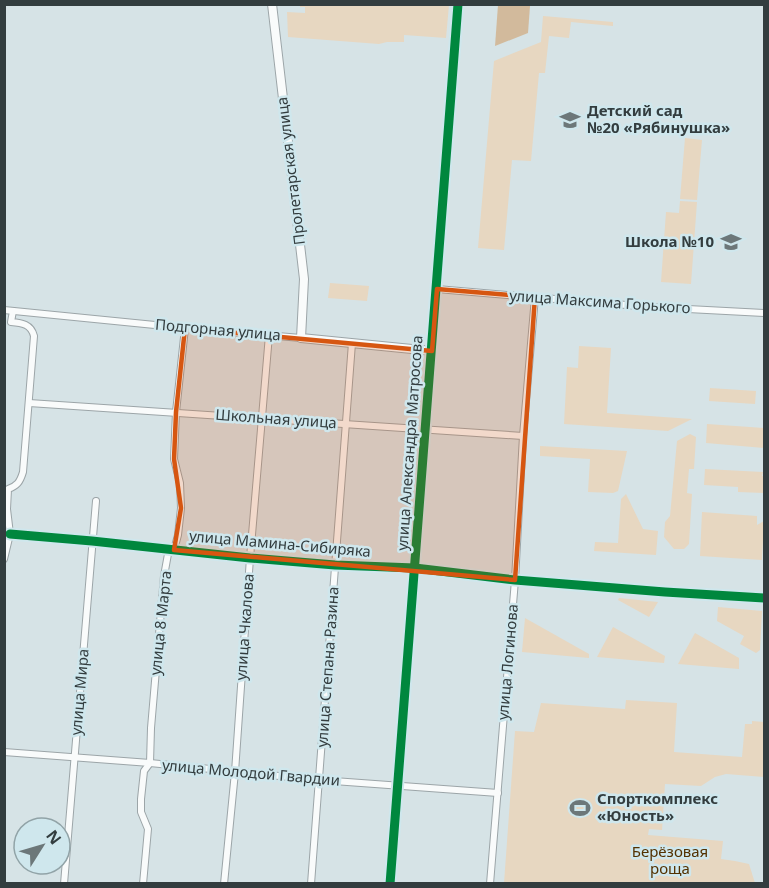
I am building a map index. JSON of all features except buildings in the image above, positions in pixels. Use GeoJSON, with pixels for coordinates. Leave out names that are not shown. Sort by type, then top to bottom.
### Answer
{"type":"FeatureCollection","features":[{"type":"Feature","properties":{"kind":"street","name":"Пролетарская улица"},"geometry":{"type":"LineString","coordinates":[[272,4],[304,279],[301,338]]}},
{"type":"Feature","properties":{"kind":"street","name":"улица Александра Матросова"},"geometry":{"type":"LineString","coordinates":[[390,884],[458,4]]}},
{"type":"Feature","properties":{"kind":"street","name":"улица Максима Горького"},"geometry":{"type":"LineString","coordinates":[[436,288],[650,307],[765,313]]}},
{"type":"Feature","properties":{"kind":"street","name":"улица Логинова"},"geometry":{"type":"LineString","coordinates":[[490,884],[535,297]]}},
{"type":"Feature","properties":{"kind":"street","name":"Подгорная улица"},"geometry":{"type":"LineString","coordinates":[[4,310],[432,351]]}},
{"type":"Feature","properties":{"kind":"street"},"geometry":{"type":"LineString","coordinates":[[4,560],[10,534],[6,489],[14,487],[19,482],[23,472],[34,336],[29,326],[11,322],[13,311]]}},
{"type":"Feature","properties":{"kind":"street","name":"улица 8 Марта"},"geometry":{"type":"LineString","coordinates":[[143,884],[148,829],[141,812],[141,799],[144,771],[150,763],[164,576],[168,554],[174,550],[178,535],[181,508],[180,483],[174,459],[176,412],[185,328]]}},
{"type":"Feature","properties":{"kind":"street","name":"улица Чкалова"},"geometry":{"type":"LineString","coordinates":[[224,884],[235,772],[269,335]]}},
{"type":"Feature","properties":{"kind":"street","name":"улица Степана Разина"},"geometry":{"type":"LineString","coordinates":[[311,884],[352,343]]}},
{"type":"Feature","properties":{"kind":"street","name":"Школьная улица"},"geometry":{"type":"LineString","coordinates":[[29,403],[523,436]]}},
{"type":"Feature","properties":{"kind":"street","name":"улица Мира"},"geometry":{"type":"LineString","coordinates":[[64,884],[96,501]]}},
{"type":"Feature","properties":{"kind":"street","name":"улица Мамина-Сибиряка"},"geometry":{"type":"LineString","coordinates":[[10,534],[250,558],[335,565],[415,568],[515,580],[665,592],[765,597]]}},
{"type":"Feature","properties":{"kind":"street","name":"улица Молодой Гвардии"},"geometry":{"type":"LineString","coordinates":[[4,752],[498,793]]}},
{"type":"Feature","properties":{"kind":"highlighted area"},"geometry":{"type":"Polygon","coordinates":[[[437,289],[535,297],[515,580],[174,550],[181,508],[174,459],[176,412],[185,328],[432,351],[437,289]]]}},
{"type":"Feature","properties":{"kind":"green space"},"geometry":{"type":"Polygon","coordinates":[[[300,4],[449,5],[446,38],[404,35],[404,42],[379,44],[288,37],[287,12],[305,13],[305,7],[300,7],[300,4]]]}},
{"type":"Feature","properties":{"kind":"green space"},"geometry":{"type":"Polygon","coordinates":[[[543,16],[613,22],[613,26],[571,22],[569,38],[549,36],[545,73],[539,73],[531,161],[512,160],[504,250],[478,248],[494,61],[541,42],[543,16]]]}},
{"type":"Feature","properties":{"kind":"green space"},"geometry":{"type":"Polygon","coordinates":[[[685,138],[702,140],[697,200],[680,199],[685,138]]]}},
{"type":"Feature","properties":{"kind":"green space"},"geometry":{"type":"Polygon","coordinates":[[[680,201],[697,202],[691,284],[661,282],[666,212],[679,213],[680,201]]]}},
{"type":"Feature","properties":{"kind":"green space"},"geometry":{"type":"Polygon","coordinates":[[[330,283],[369,286],[367,301],[328,298],[330,283]]]}},
{"type":"Feature","properties":{"kind":"green space"},"geometry":{"type":"Polygon","coordinates":[[[579,346],[611,348],[607,413],[692,419],[668,431],[564,424],[567,367],[578,368],[579,346]]]}},
{"type":"Feature","properties":{"kind":"green space"},"geometry":{"type":"Polygon","coordinates":[[[710,388],[756,391],[755,404],[709,401],[710,388]]]}},
{"type":"Feature","properties":{"kind":"green space"},"geometry":{"type":"Polygon","coordinates":[[[707,424],[764,428],[764,448],[706,443],[707,424]]]}},
{"type":"Feature","properties":{"kind":"green space"},"geometry":{"type":"Polygon","coordinates":[[[690,434],[696,437],[694,469],[689,469],[687,493],[692,494],[689,544],[684,549],[674,549],[664,537],[665,522],[670,516],[677,441],[690,434]]]}},
{"type":"Feature","properties":{"kind":"green space"},"geometry":{"type":"Polygon","coordinates":[[[540,446],[627,451],[618,491],[613,493],[588,492],[590,459],[540,456],[540,446]]]}},
{"type":"Feature","properties":{"kind":"green space"},"geometry":{"type":"Polygon","coordinates":[[[705,469],[763,472],[764,493],[738,492],[738,487],[704,485],[705,469]]]}},
{"type":"Feature","properties":{"kind":"green space"},"geometry":{"type":"Polygon","coordinates":[[[626,494],[643,529],[658,531],[656,555],[594,551],[595,542],[618,543],[621,499],[626,494]]]}},
{"type":"Feature","properties":{"kind":"green space"},"geometry":{"type":"Polygon","coordinates":[[[702,512],[757,516],[757,525],[764,521],[762,560],[700,556],[702,512]]]}},
{"type":"Feature","properties":{"kind":"green space"},"geometry":{"type":"Polygon","coordinates":[[[619,598],[658,602],[649,617],[618,600],[619,598]]]}},
{"type":"Feature","properties":{"kind":"green space"},"geometry":{"type":"Polygon","coordinates":[[[718,607],[762,611],[760,650],[756,653],[740,644],[744,636],[717,621],[718,607]]]}},
{"type":"Feature","properties":{"kind":"green space"},"geometry":{"type":"Polygon","coordinates":[[[525,618],[589,654],[589,658],[522,652],[525,618]]]}},
{"type":"Feature","properties":{"kind":"green space"},"geometry":{"type":"Polygon","coordinates":[[[613,627],[665,656],[664,663],[597,657],[613,627]]]}},
{"type":"Feature","properties":{"kind":"green space"},"geometry":{"type":"Polygon","coordinates":[[[695,633],[739,658],[739,669],[678,664],[695,633]]]}},
{"type":"Feature","properties":{"kind":"green space","name":"Спорткомплекс «Юность»"},"geometry":{"type":"Polygon","coordinates":[[[626,700],[677,703],[674,752],[742,757],[745,724],[752,724],[752,721],[764,722],[764,777],[726,774],[715,777],[701,786],[665,784],[662,830],[649,829],[648,835],[723,841],[721,859],[749,864],[755,883],[504,883],[515,731],[534,732],[541,703],[625,709],[626,700]]]}},
{"type":"Feature","properties":{"kind":"shaded area"},"geometry":{"type":"Polygon","coordinates":[[[498,5],[530,6],[528,33],[495,46],[498,5]]]}},
{"type":"Feature","properties":{"kind":"cycle path"},"geometry":{"type":"LineString","coordinates":[[390,884],[458,4]]}},
{"type":"Feature","properties":{"kind":"cycle path"},"geometry":{"type":"LineString","coordinates":[[10,534],[250,558],[335,565],[415,568],[515,580],[764,598]]}},
{"type":"Feature","properties":{"kind":"place","name":"Детский сад №20 «Рябинушка»"},"geometry":{"type":"Point","coordinates":[570,120]}},
{"type":"Feature","properties":{"kind":"place","name":"Школа №10"},"geometry":{"type":"Point","coordinates":[731,242]}},
{"type":"Feature","properties":{"kind":"place","name":"Спорткомплекс «Юность»"},"geometry":{"type":"Point","coordinates":[580,808]}},
{"type":"Feature","properties":{"kind":"park label","name":"Берёзовая роща"},"geometry":{"type":"Point","coordinates":[670,860]}}]}
